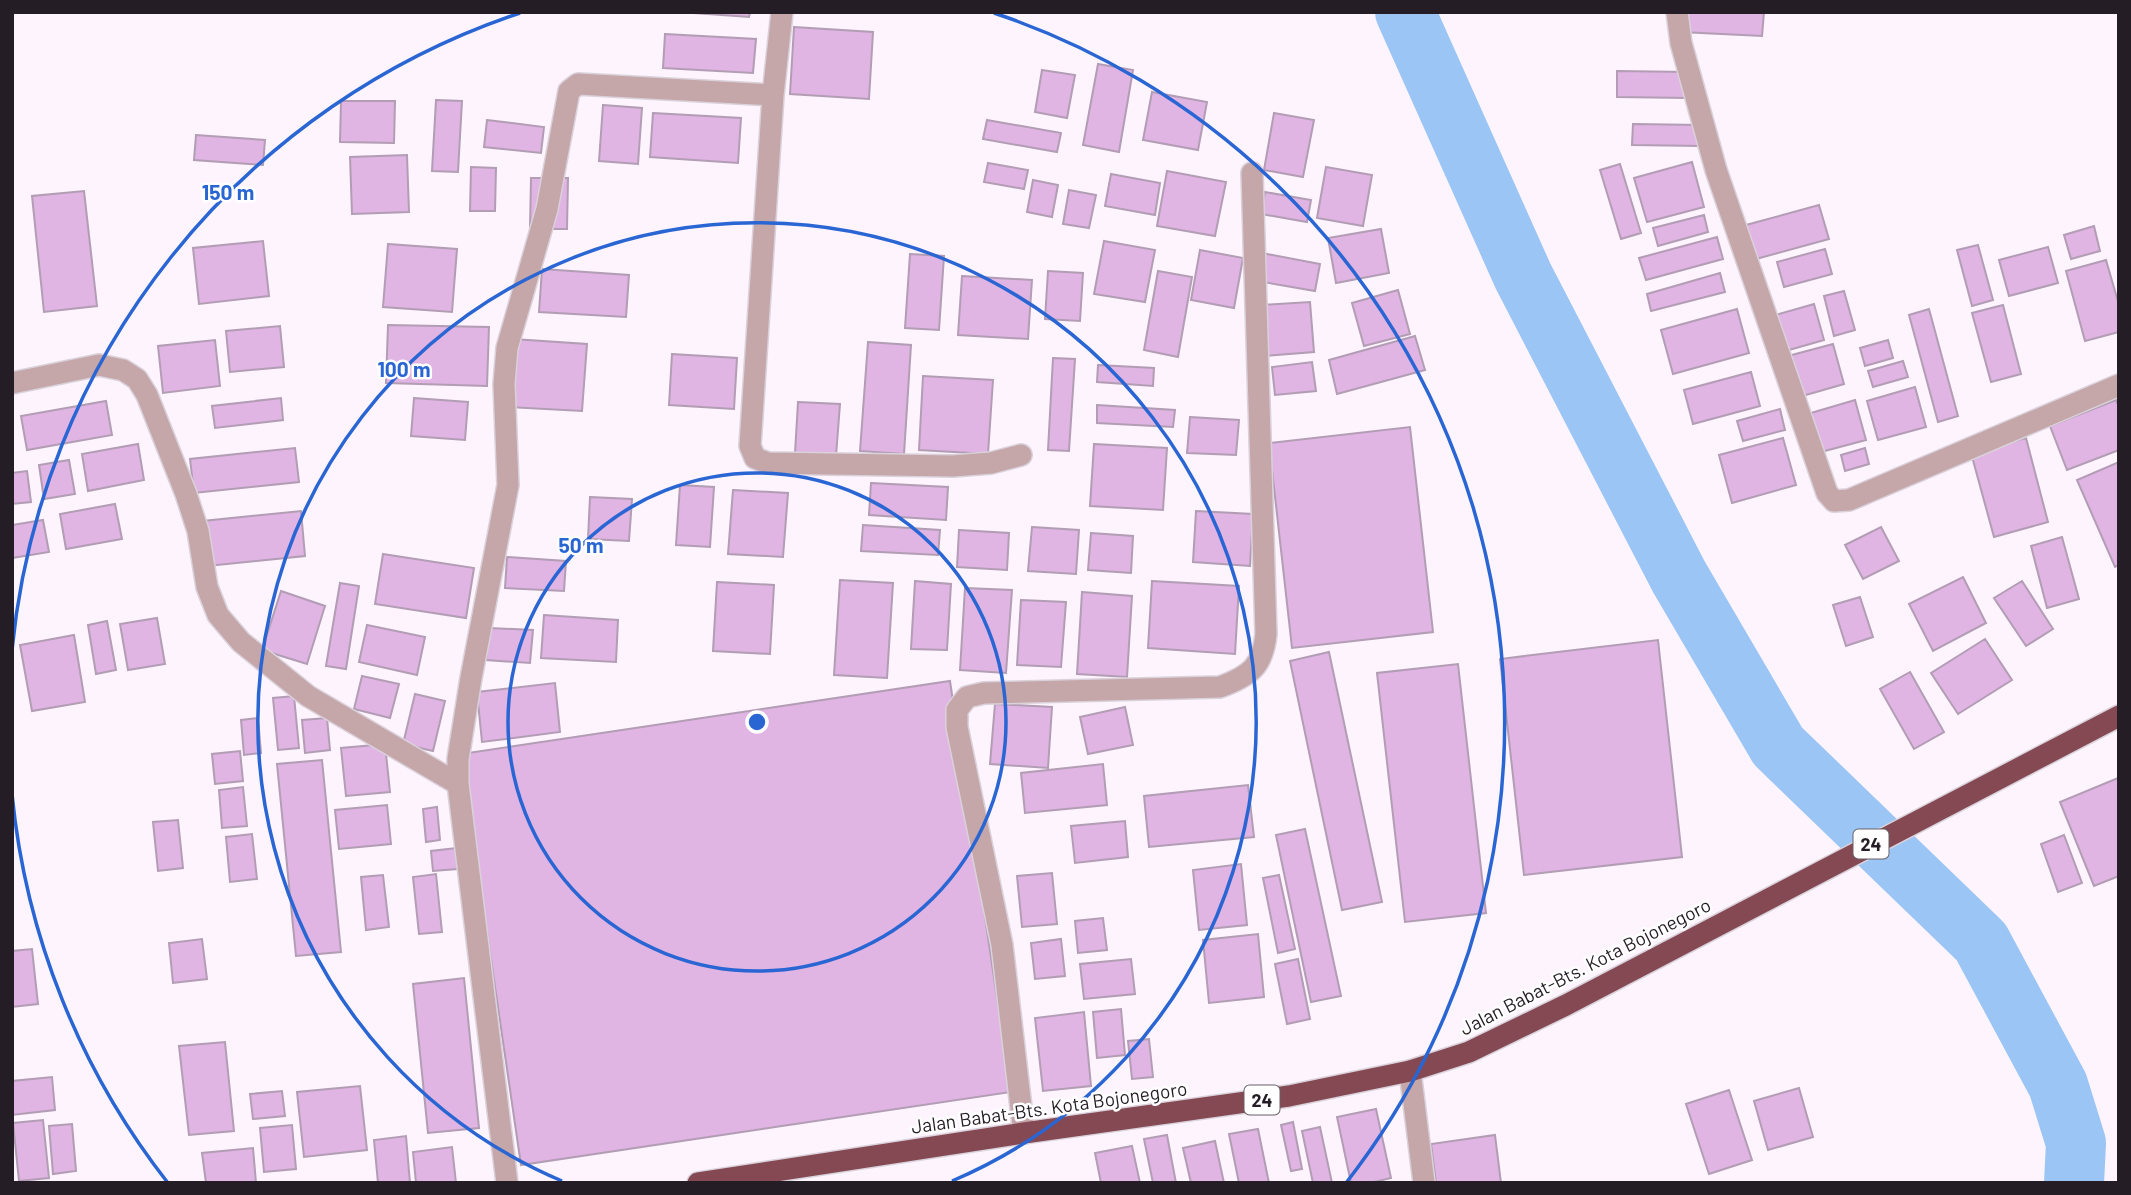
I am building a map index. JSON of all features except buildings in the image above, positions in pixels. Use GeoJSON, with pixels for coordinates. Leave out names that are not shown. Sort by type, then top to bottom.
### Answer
{"type":"FeatureCollection","features":[{"type":"Feature","properties":{"kind":"highway","name":"Jalan Babat-Bts. Kota Bojonegoro"},"geometry":{"type":"LineString","coordinates":[[698,1183],[1289,1096],[1410,1071],[1469,1052],[1542,1017],[2119,716]]}},
{"type":"Feature","properties":{"kind":"street"},"geometry":{"type":"LineString","coordinates":[[782,12],[773,95],[750,446],[755,457],[768,463],[953,466],[991,463],[1021,455]]}},
{"type":"Feature","properties":{"kind":"street"},"geometry":{"type":"LineString","coordinates":[[1677,12],[1681,43],[1716,170],[1827,493],[1834,501],[1849,500],[2119,384]]}},
{"type":"Feature","properties":{"kind":"street"},"geometry":{"type":"LineString","coordinates":[[507,1183],[458,784],[458,759],[508,485],[504,384],[507,348],[547,209],[569,91],[578,84],[773,95]]}},
{"type":"Feature","properties":{"kind":"street"},"geometry":{"type":"LineString","coordinates":[[1024,1133],[1002,945],[957,727],[957,710],[967,696],[984,693],[1220,687],[1240,680],[1264,654],[1266,634],[1252,173]]}},
{"type":"Feature","properties":{"kind":"street"},"geometry":{"type":"LineString","coordinates":[[12,383],[99,365],[123,370],[137,379],[147,395],[186,494],[198,531],[207,587],[218,615],[241,642],[308,696],[458,784]]}},
{"type":"Feature","properties":{"kind":"street"},"geometry":{"type":"LineString","coordinates":[[1410,1071],[1424,1183]]}},
{"type":"Feature","properties":{"kind":"waterway"},"geometry":{"type":"LineString","coordinates":[[1405,12],[1523,276],[1679,577],[1778,746],[1981,942],[2058,1085],[2076,1143],[2074,1183]]}}]}
